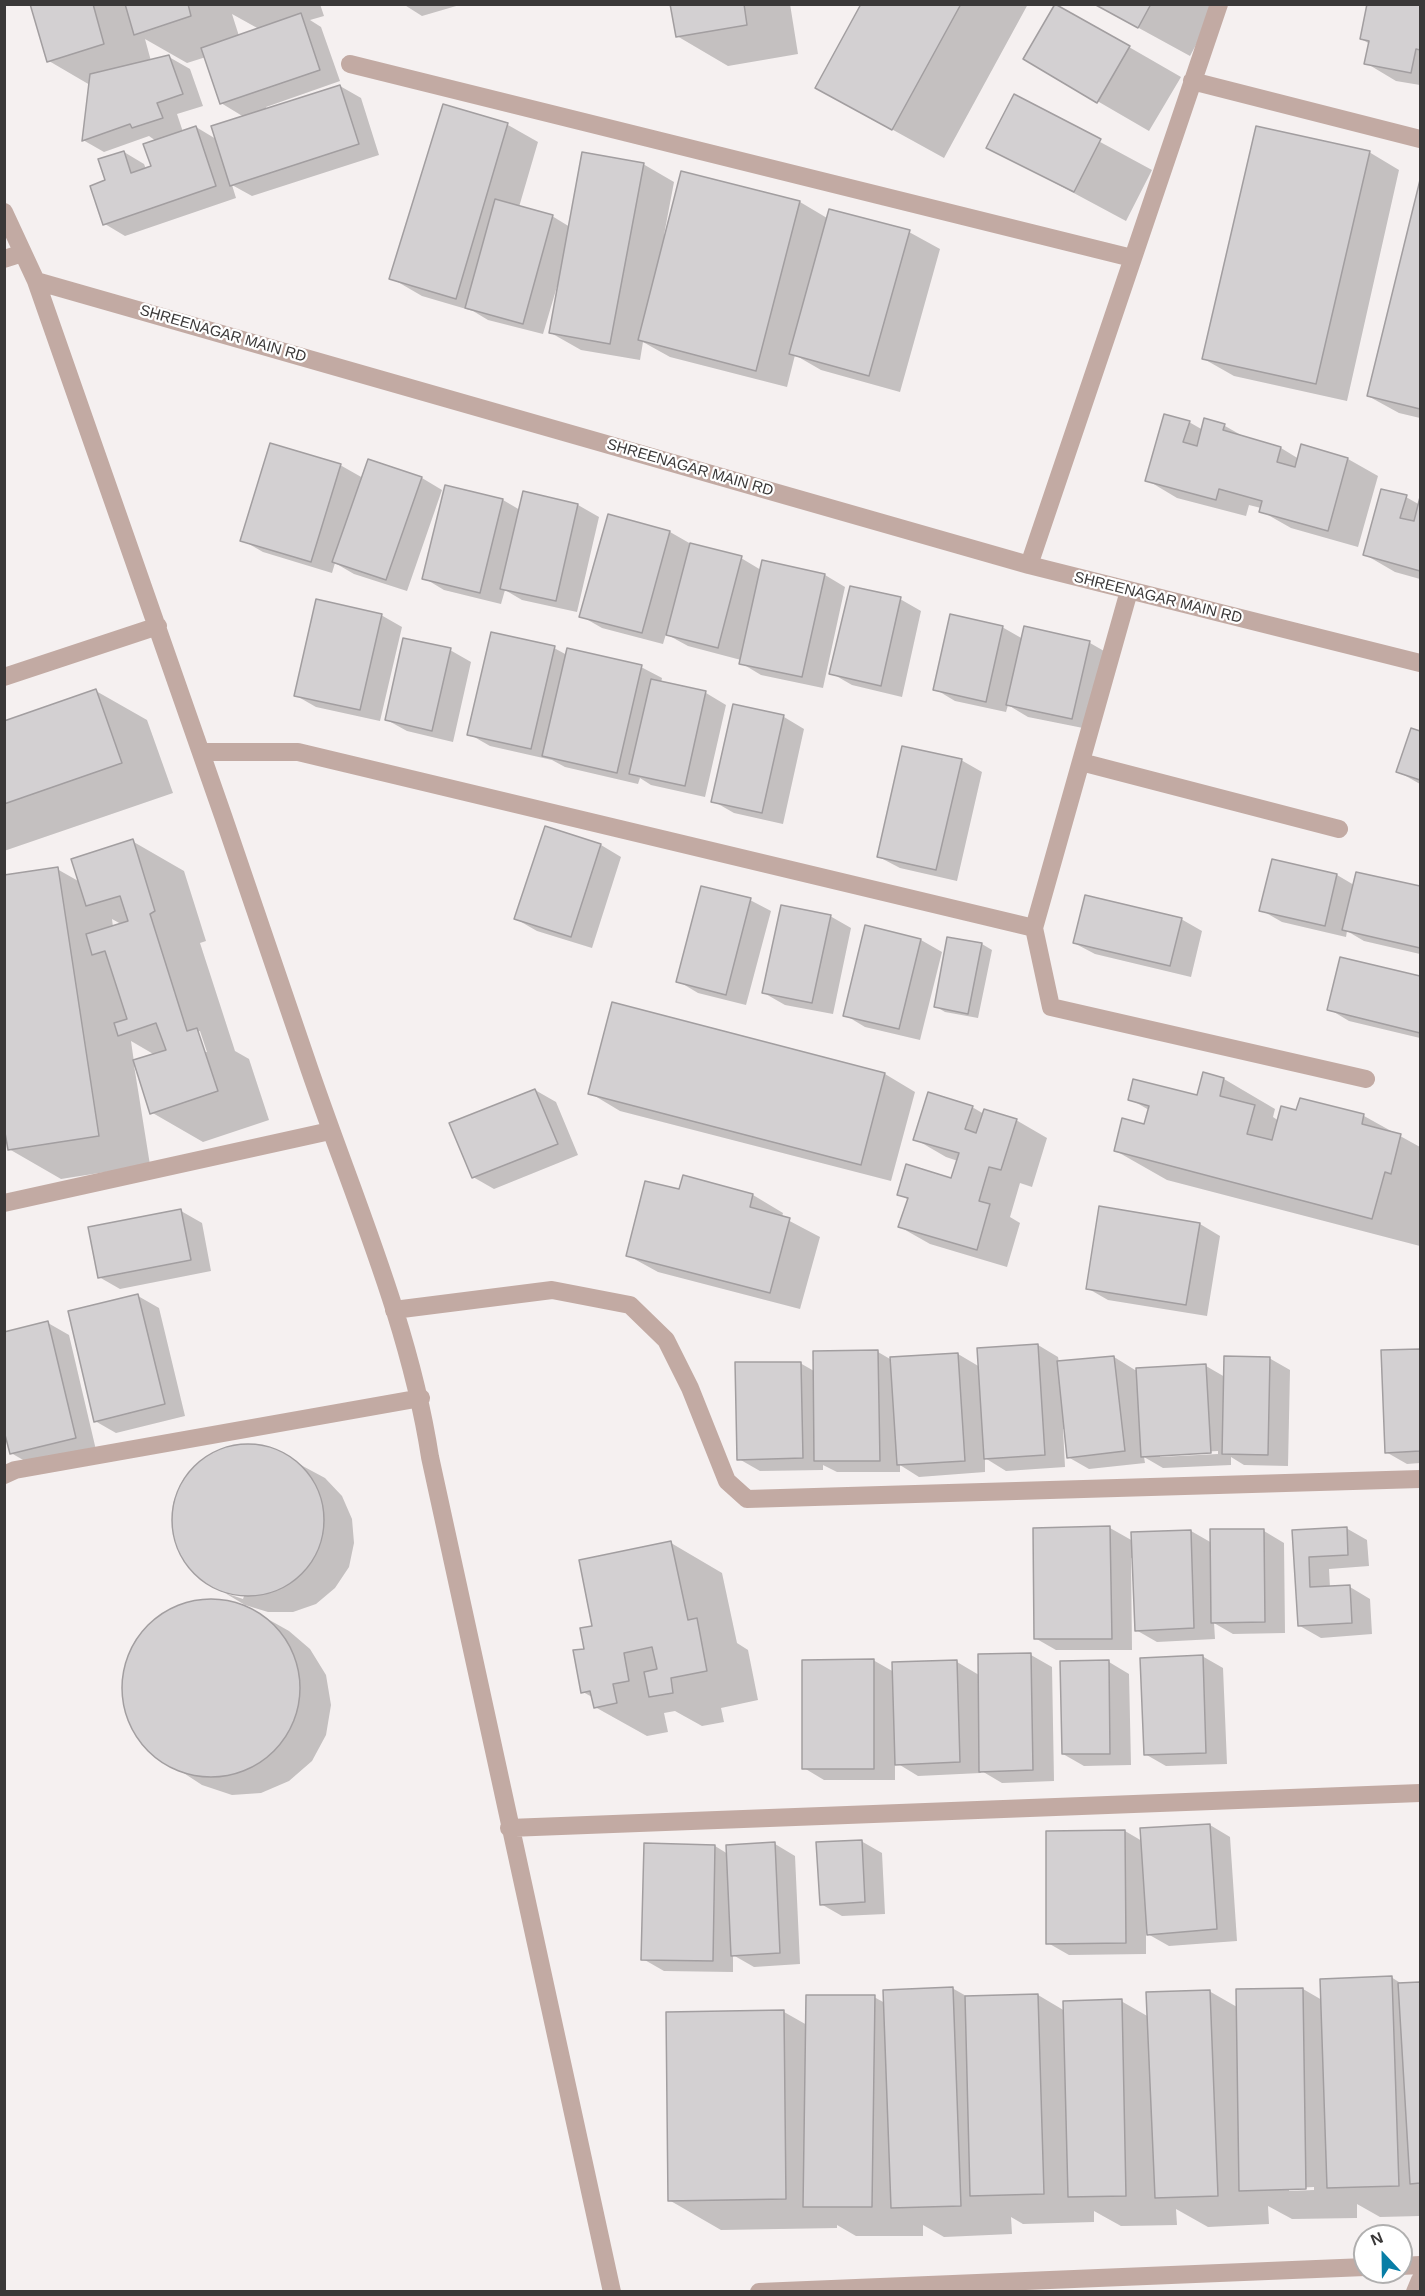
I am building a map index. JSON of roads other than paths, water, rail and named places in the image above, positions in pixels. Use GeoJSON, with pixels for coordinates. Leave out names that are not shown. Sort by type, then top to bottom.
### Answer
{"type":"FeatureCollection","features":[{"type":"Feature","properties":{"kind":"street"},"geometry":{"type":"LineString","coordinates":[[1029,564],[1219,4]]}},
{"type":"Feature","properties":{"kind":"street"},"geometry":{"type":"LineString","coordinates":[[350,64],[1132,258]]}},
{"type":"Feature","properties":{"kind":"street"},"geometry":{"type":"LineString","coordinates":[[1192,81],[1420,139]]}},
{"type":"Feature","properties":{"kind":"street"},"geometry":{"type":"LineString","coordinates":[[4,212],[36,281],[158,626],[330,1131],[394,1311],[421,1398],[430,1457],[509,1828],[612,2292]]}},
{"type":"Feature","properties":{"kind":"street"},"geometry":{"type":"LineString","coordinates":[[4,259],[23,253]]}},
{"type":"Feature","properties":{"kind":"street","name":"SHREENAGAR MAIN RD"},"geometry":{"type":"LineString","coordinates":[[36,281],[1029,564],[1420,663]]}},
{"type":"Feature","properties":{"kind":"street"},"geometry":{"type":"LineString","coordinates":[[1130,591],[1034,928],[1051,1007],[1366,1079]]}},
{"type":"Feature","properties":{"kind":"street"},"geometry":{"type":"LineString","coordinates":[[4,677],[158,626]]}},
{"type":"Feature","properties":{"kind":"street"},"geometry":{"type":"LineString","coordinates":[[202,752],[298,752],[1034,928]]}},
{"type":"Feature","properties":{"kind":"street"},"geometry":{"type":"LineString","coordinates":[[1081,762],[1339,829]]}},
{"type":"Feature","properties":{"kind":"street"},"geometry":{"type":"LineString","coordinates":[[4,1203],[330,1131]]}},
{"type":"Feature","properties":{"kind":"street"},"geometry":{"type":"LineString","coordinates":[[394,1311],[552,1290],[630,1305],[666,1340],[690,1388],[727,1481],[747,1499],[1420,1479]]}},
{"type":"Feature","properties":{"kind":"street"},"geometry":{"type":"LineString","coordinates":[[4,1475],[15,1470],[421,1398]]}},
{"type":"Feature","properties":{"kind":"street"},"geometry":{"type":"LineString","coordinates":[[509,1828],[1420,1793]]}},
{"type":"Feature","properties":{"kind":"street"},"geometry":{"type":"LineString","coordinates":[[759,2292],[1029,2286],[1353,2268]]}},
{"type":"Feature","properties":{"kind":"street"},"geometry":{"type":"LineString","coordinates":[[1415,2292],[1420,2280]]}}]}
